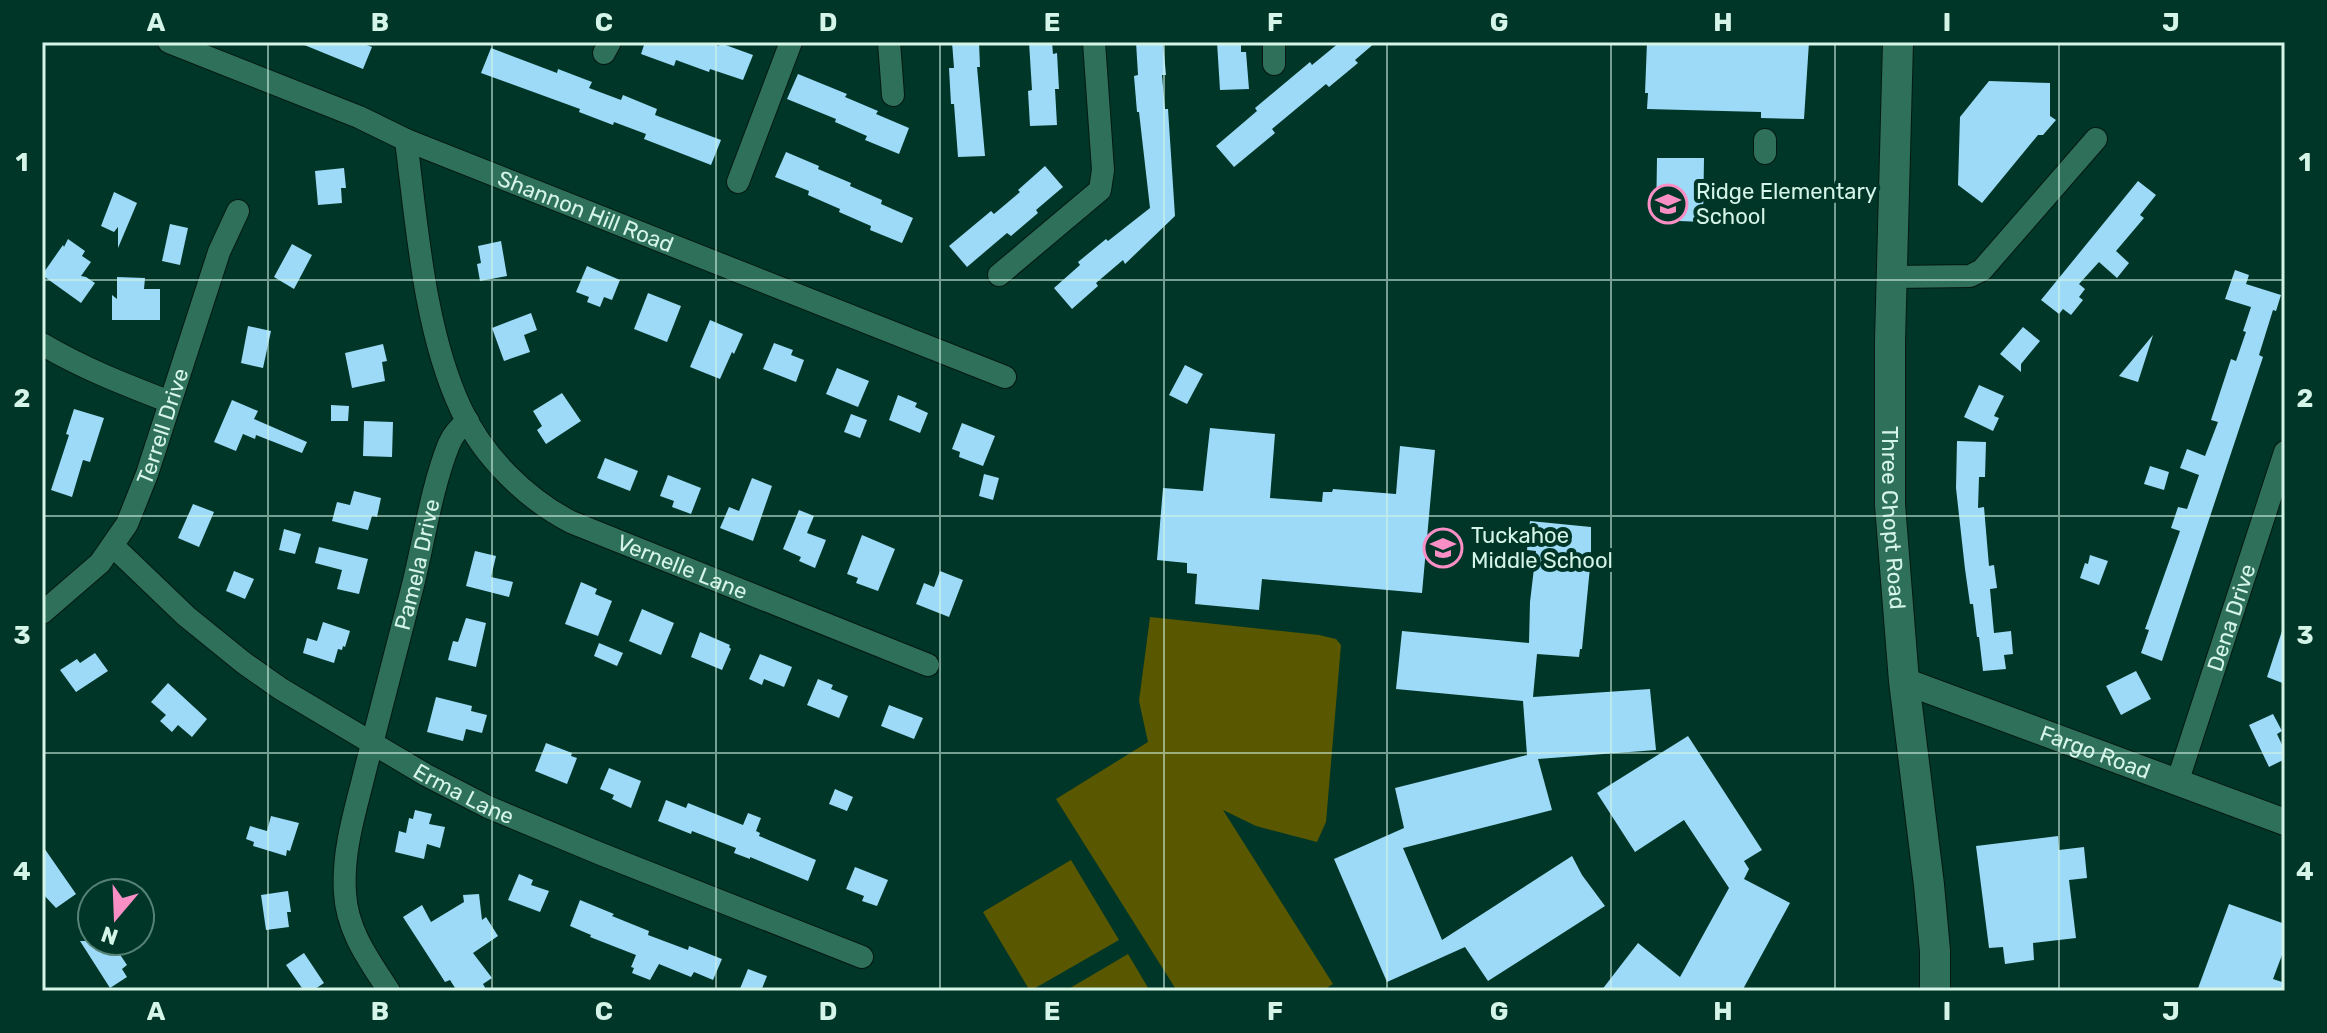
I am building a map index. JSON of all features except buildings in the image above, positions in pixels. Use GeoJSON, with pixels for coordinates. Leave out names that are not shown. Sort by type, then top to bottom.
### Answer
{"type":"FeatureCollection","features":[{"type":"Feature","properties":{"kind":"main road","name":"Three Chopt Road"},"geometry":{"type":"LineString","coordinates":[[1898,42],[1890,505],[1904,681],[1929,885],[1935,991]]}},
{"type":"Feature","properties":{"kind":"street","name":"Shannon Hill Road"},"geometry":{"type":"LineString","coordinates":[[169,42],[359,117],[406,140],[1005,377]]}},
{"type":"Feature","properties":{"kind":"street"},"geometry":{"type":"LineString","coordinates":[[738,182],[791,42]]}},
{"type":"Feature","properties":{"kind":"street"},"geometry":{"type":"LineString","coordinates":[[889,42],[893,95]]}},
{"type":"Feature","properties":{"kind":"street"},"geometry":{"type":"LineString","coordinates":[[999,275],[1100,190],[1103,170],[1094,42]]}},
{"type":"Feature","properties":{"kind":"street"},"geometry":{"type":"LineString","coordinates":[[1892,277],[1970,276],[1982,270],[2096,139]]}},
{"type":"Feature","properties":{"kind":"street"},"geometry":{"type":"LineString","coordinates":[[406,140],[420,252],[433,321],[451,385],[468,421]]}},
{"type":"Feature","properties":{"kind":"street","name":"Terrell Drive"},"geometry":{"type":"LineString","coordinates":[[42,613],[100,563],[127,524],[147,474],[219,252],[238,211]]}},
{"type":"Feature","properties":{"kind":"street"},"geometry":{"type":"LineString","coordinates":[[42,344],[122,384],[170,402]]}},
{"type":"Feature","properties":{"kind":"street","name":"Vernelle Lane"},"geometry":{"type":"LineString","coordinates":[[468,421],[481,443],[518,485],[563,518],[928,665]]}},
{"type":"Feature","properties":{"kind":"street","name":"Pamela Drive"},"geometry":{"type":"LineString","coordinates":[[389,991],[358,943],[349,919],[344,895],[347,848],[441,471],[454,434],[468,421]]}},
{"type":"Feature","properties":{"kind":"street","name":"Dena Drive"},"geometry":{"type":"LineString","coordinates":[[2177,783],[2285,452]]}},
{"type":"Feature","properties":{"kind":"street","name":"Erma Lane"},"geometry":{"type":"LineString","coordinates":[[113,546],[186,616],[244,663],[281,689],[426,775],[488,807],[862,957]]}},
{"type":"Feature","properties":{"kind":"street","name":"Fargo Road"},"geometry":{"type":"LineString","coordinates":[[1904,681],[2285,822]]}},
{"type":"Feature","properties":{"kind":"shaded area"},"geometry":{"type":"Polygon","coordinates":[[[1150,617],[1319,635],[1336,639],[1341,645],[1326,822],[1317,842],[1256,826],[1223,810],[1333,984],[1322,991],[1177,991],[1056,799],[1148,742],[1139,701],[1150,617]]]}},
{"type":"Feature","properties":{"kind":"shaded area"},"geometry":{"type":"Polygon","coordinates":[[[1071,860],[1119,940],[1030,991],[983,912],[1071,860]]]}},
{"type":"Feature","properties":{"kind":"shaded area"},"geometry":{"type":"Polygon","coordinates":[[[1128,954],[1150,991],[1065,991],[1128,954]]]}},
{"type":"Feature","properties":{"kind":"place","name":"Ridge Elementary School"},"geometry":{"type":"Point","coordinates":[1668,204]}},
{"type":"Feature","properties":{"kind":"place","name":"Tuckahoe Middle School"},"geometry":{"type":"Point","coordinates":[1443,548]}}]}
